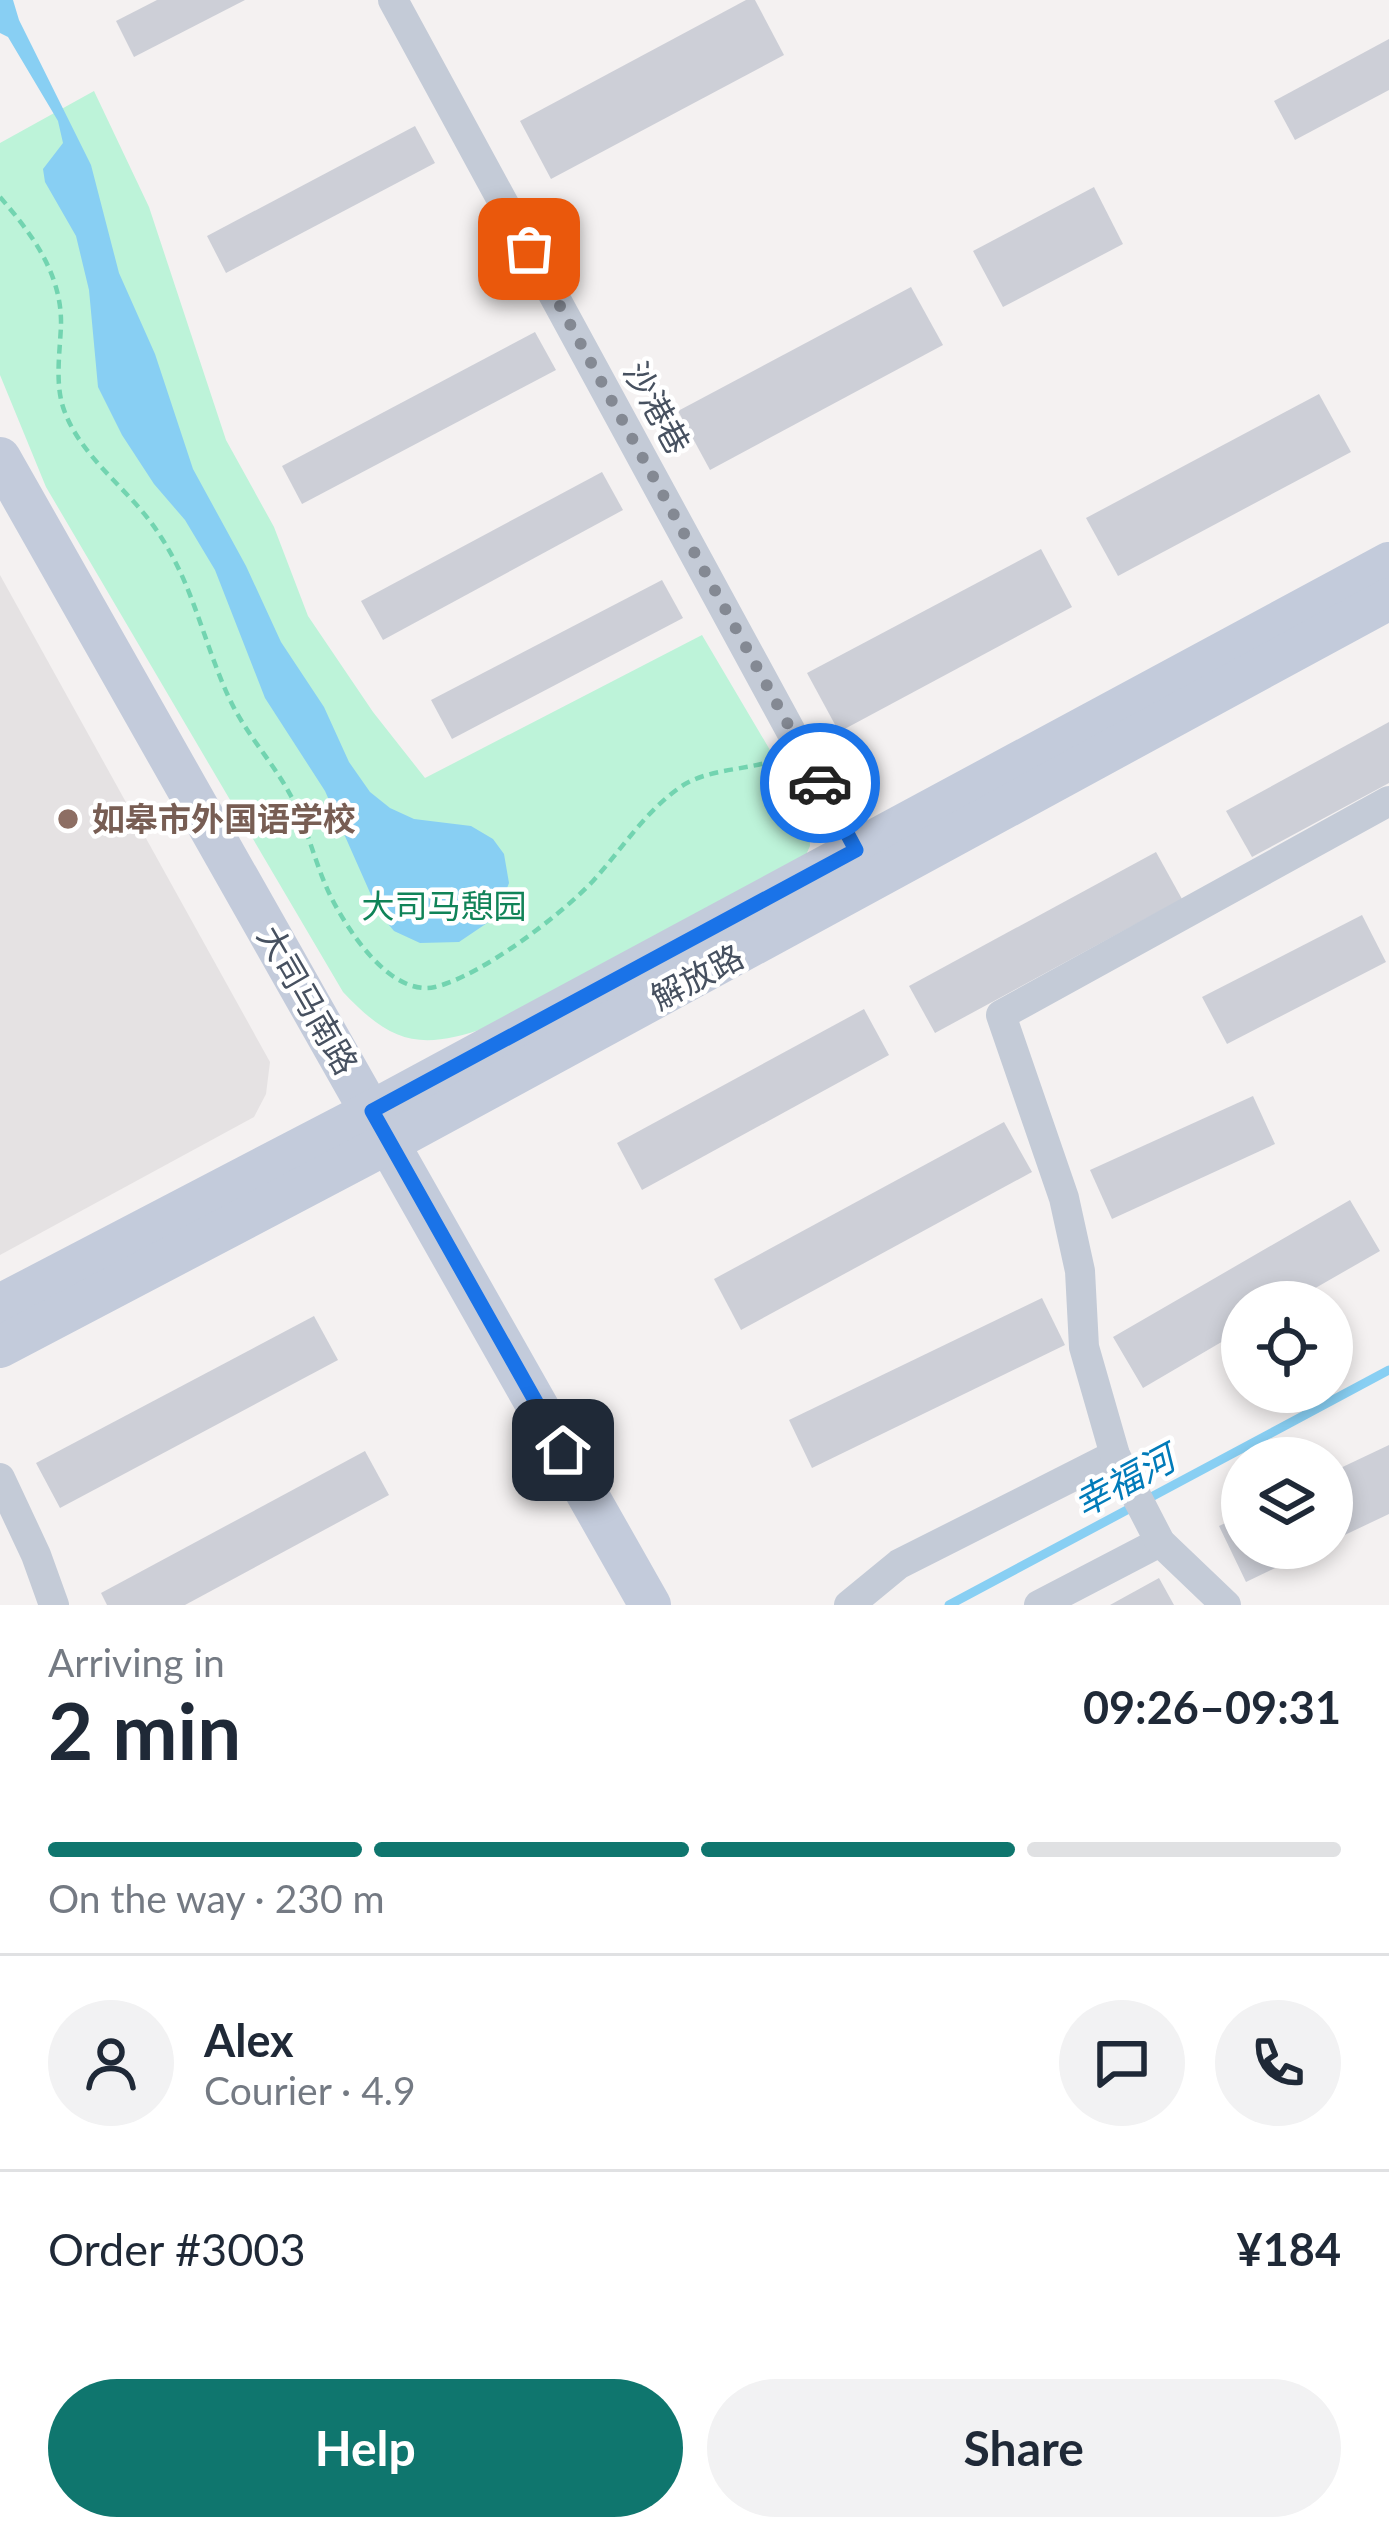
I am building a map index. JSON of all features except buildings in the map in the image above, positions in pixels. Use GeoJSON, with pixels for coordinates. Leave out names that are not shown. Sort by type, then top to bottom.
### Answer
{"type":"FeatureCollection","features":[{"type":"Feature","properties":{"kind":"street","name":"沙港巷"},"geometry":{"type":"LineString","coordinates":[[393,0],[856,850]]}},
{"type":"Feature","properties":{"kind":"street","name":"大司马南路"},"geometry":{"type":"LineString","coordinates":[[0,458],[650,1605]]}},
{"type":"Feature","properties":{"kind":"street","name":"解放路"},"geometry":{"type":"LineString","coordinates":[[0,1347],[856,850],[1389,563]]}},
{"type":"Feature","properties":{"kind":"street","name":"解放路"},"geometry":{"type":"LineString","coordinates":[[0,1305],[381,1126],[1389,599]]}},
{"type":"Feature","properties":{"kind":"street"},"geometry":{"type":"LineString","coordinates":[[1226,1605],[1154,1530],[1122,1469],[1084,1347],[1080,1271],[1064,1198],[1001,1015],[1389,801]]}},
{"type":"Feature","properties":{"kind":"street"},"geometry":{"type":"LineString","coordinates":[[848,1605],[899,1564],[1122,1469]]}},
{"type":"Feature","properties":{"kind":"street"},"geometry":{"type":"LineString","coordinates":[[0,1478],[37,1555],[54,1605]]}},
{"type":"Feature","properties":{"kind":"street"},"geometry":{"type":"LineString","coordinates":[[1039,1605],[1154,1530]]}},
{"type":"Feature","properties":{"kind":"path"},"geometry":{"type":"LineString","coordinates":[[0,197],[28,230],[52,271],[61,317],[63,406],[88,453],[160,534],[190,588],[233,706],[293,799],[331,896],[352,932],[405,984],[434,987],[501,955],[590,884],[648,813],[683,784],[729,768],[770,763],[801,747]]}},
{"type":"Feature","properties":{"kind":"shaded area","name":"如皋市外国语学校"},"geometry":{"type":"Polygon","coordinates":[[[0,575],[270,1062],[266,1094],[254,1117],[0,1255],[0,575]]]}},
{"type":"Feature","properties":{"kind":"green space","name":"大司马憩园"},"geometry":{"type":"Polygon","coordinates":[[[94,91],[149,207],[226,440],[274,527],[308,616],[425,778],[702,635],[809,816],[810,846],[800,868],[464,1035],[408,1038],[377,1023],[343,992],[46,487],[0,375],[0,143],[94,91]]]}},
{"type":"Feature","properties":{"kind":"water"},"geometry":{"type":"Polygon","coordinates":[[[0,0],[13,0],[91,165],[119,273],[155,354],[193,469],[281,642],[324,707],[349,762],[370,792],[390,808],[414,819],[471,826],[493,839],[504,854],[509,883],[496,917],[459,942],[420,943],[394,931],[379,913],[325,791],[265,698],[215,570],[185,520],[122,435],[98,387],[89,290],[76,236],[45,182],[43,169],[63,143],[58,121],[8,37],[0,33],[0,0]]]}},
{"type":"Feature","properties":{"kind":"waterway","name":"幸福河"},"geometry":{"type":"LineString","coordinates":[[949,1605],[1389,1370]]}},
{"type":"Feature","properties":{"kind":"way so far"},"geometry":{"type":"LineString","coordinates":[[529,249],[820,783]]}},
{"type":"Feature","properties":{"kind":"place","name":"如皋市外国语学校"},"geometry":{"type":"Point","coordinates":[68,819]}},
{"type":"Feature","properties":{"kind":"route"},"geometry":{"type":"LineString","coordinates":[[563,1450],[372,1111],[856,850],[820,783]]}}]}
